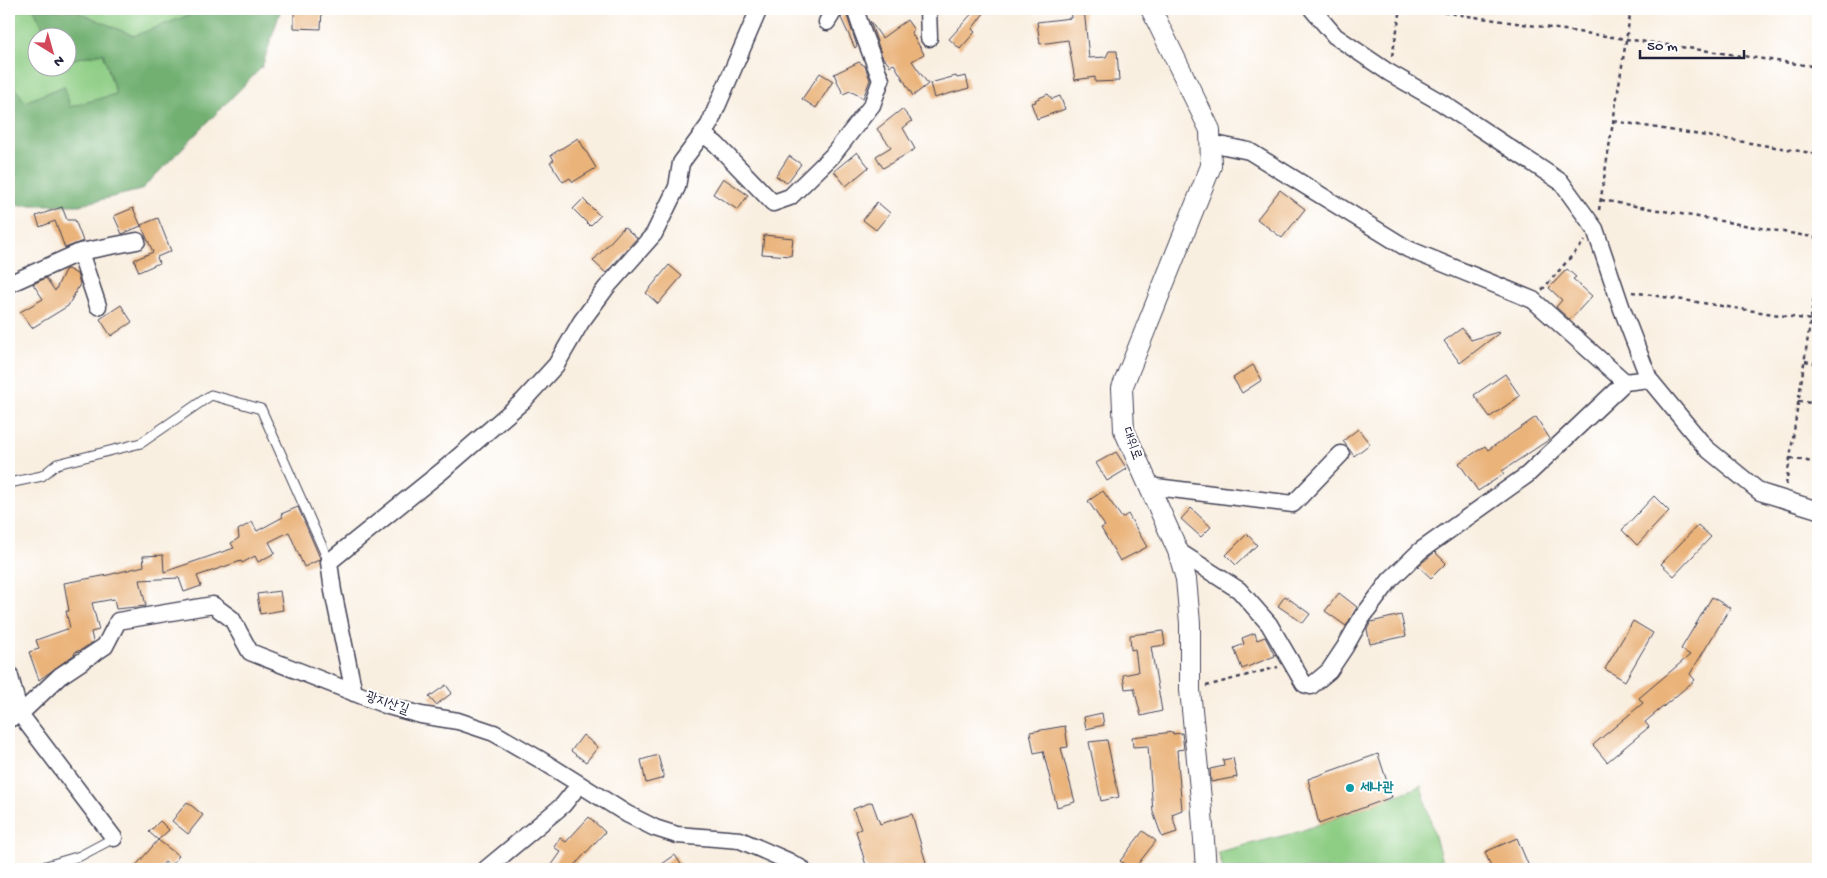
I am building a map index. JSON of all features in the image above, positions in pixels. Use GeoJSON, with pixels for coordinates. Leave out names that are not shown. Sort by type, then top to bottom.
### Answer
{"type":"FeatureCollection","features":[{"type":"Feature","properties":{"kind":"street"},"geometry":{"type":"LineString","coordinates":[[354,692],[333,591],[330,562],[442,471],[523,401],[556,366],[581,322],[601,294],[654,234],[677,187],[681,163],[709,125],[759,9]]}},
{"type":"Feature","properties":{"kind":"street"},"geometry":{"type":"LineString","coordinates":[[703,134],[716,144],[773,203],[790,197],[832,156],[872,105],[881,80],[855,9]]}},
{"type":"Feature","properties":{"kind":"street"},"geometry":{"type":"LineString","coordinates":[[928,9],[929,38]]}},
{"type":"Feature","properties":{"kind":"street","name":"대위로"},"geometry":{"type":"LineString","coordinates":[[1151,9],[1210,130],[1211,166],[1122,388],[1124,430],[1178,551],[1186,579],[1190,623],[1190,690],[1206,869]]}},
{"type":"Feature","properties":{"kind":"street"},"geometry":{"type":"LineString","coordinates":[[1312,9],[1335,36],[1388,72],[1442,103],[1561,182],[1595,229],[1622,309],[1649,379],[1706,448],[1760,492],[1818,510]]}},
{"type":"Feature","properties":{"kind":"street"},"geometry":{"type":"LineString","coordinates":[[1210,143],[1249,151],[1408,249],[1533,300],[1625,382]]}},
{"type":"Feature","properties":{"kind":"street"},"geometry":{"type":"LineString","coordinates":[[9,284],[80,252],[136,241]]}},
{"type":"Feature","properties":{"kind":"street"},"geometry":{"type":"LineString","coordinates":[[80,252],[98,306]]}},
{"type":"Feature","properties":{"kind":"street"},"geometry":{"type":"LineString","coordinates":[[1178,551],[1239,590],[1269,624],[1304,684],[1311,686],[1329,671],[1361,619],[1390,580],[1420,551],[1527,475],[1625,382],[1649,379]]}},
{"type":"Feature","properties":{"kind":"street"},"geometry":{"type":"LineString","coordinates":[[1148,486],[1293,504],[1341,454]]}},
{"type":"Feature","properties":{"kind":"street","name":"광지산길"},"geometry":{"type":"LineString","coordinates":[[14,716],[60,676],[105,646],[118,621],[213,605],[232,619],[250,652],[388,706],[421,715],[458,721],[494,734],[541,760],[628,814],[655,828],[677,835],[740,840],[802,869]]}},
{"type":"Feature","properties":{"kind":"street"},"geometry":{"type":"LineString","coordinates":[[9,673],[14,716],[114,838]]}},
{"type":"Feature","properties":{"kind":"street"},"geometry":{"type":"LineString","coordinates":[[486,869],[563,805],[579,785]]}},
{"type":"Feature","properties":{"kind":"lane"},"geometry":{"type":"LineString","coordinates":[[9,484],[42,476],[57,464],[141,443],[211,395],[262,409],[330,562]]}},
{"type":"Feature","properties":{"kind":"lane"},"geometry":{"type":"LineString","coordinates":[[36,869],[80,856],[114,838]]}},
{"type":"Feature","properties":{"kind":"path"},"geometry":{"type":"LineString","coordinates":[[1388,72],[1401,9]]}},
{"type":"Feature","properties":{"kind":"path"},"geometry":{"type":"LineString","coordinates":[[1420,9],[1818,67]]}},
{"type":"Feature","properties":{"kind":"path"},"geometry":{"type":"LineString","coordinates":[[1533,300],[1595,229],[1631,9]]}},
{"type":"Feature","properties":{"kind":"path"},"geometry":{"type":"LineString","coordinates":[[1614,121],[1818,154]]}},
{"type":"Feature","properties":{"kind":"path"},"geometry":{"type":"LineString","coordinates":[[1601,200],[1818,238]]}},
{"type":"Feature","properties":{"kind":"path"},"geometry":{"type":"LineString","coordinates":[[1783,500],[1818,268]]}},
{"type":"Feature","properties":{"kind":"path"},"geometry":{"type":"LineString","coordinates":[[1616,290],[1818,321]]}},
{"type":"Feature","properties":{"kind":"path"},"geometry":{"type":"LineString","coordinates":[[1804,361],[1818,364]]}},
{"type":"Feature","properties":{"kind":"path"},"geometry":{"type":"LineString","coordinates":[[1798,401],[1818,404]]}},
{"type":"Feature","properties":{"kind":"path"},"geometry":{"type":"LineString","coordinates":[[1790,458],[1818,463]]}},
{"type":"Feature","properties":{"kind":"path"},"geometry":{"type":"LineString","coordinates":[[1190,690],[1292,663]]}},
{"type":"Feature","properties":{"kind":"green space"},"geometry":{"type":"Polygon","coordinates":[[[9,9],[34,9],[44,28],[28,28],[28,78],[78,78],[78,58],[103,53],[116,94],[70,107],[64,86],[25,102],[9,79],[9,9]]]}},
{"type":"Feature","properties":{"kind":"green space"},"geometry":{"type":"Polygon","coordinates":[[[34,9],[76,11],[134,36],[192,14],[194,9],[281,9],[262,67],[141,190],[79,205],[9,205],[9,79],[25,102],[64,86],[70,107],[116,94],[103,53],[78,58],[78,28],[44,28],[34,9]]]}},
{"type":"Feature","properties":{"kind":"green space"},"geometry":{"type":"Polygon","coordinates":[[[77,9],[194,9],[192,14],[134,36],[76,11],[77,9]]]}},
{"type":"Feature","properties":{"kind":"green space"},"geometry":{"type":"Polygon","coordinates":[[[1421,786],[1444,869],[1223,869],[1218,852],[1298,832],[1421,786]]]}},
{"type":"Feature","properties":{"kind":"building"},"geometry":{"type":"Polygon","coordinates":[[[294,9],[322,9],[321,29],[294,28],[294,9]]]}},
{"type":"Feature","properties":{"kind":"building"},"geometry":{"type":"Polygon","coordinates":[[[976,9],[987,9],[972,29],[975,32],[960,49],[949,39],[976,9]]]}},
{"type":"Feature","properties":{"kind":"building"},"geometry":{"type":"Polygon","coordinates":[[[1070,9],[1084,9],[1089,58],[1106,57],[1109,51],[1117,51],[1119,81],[1095,82],[1095,77],[1075,80],[1068,40],[1040,44],[1037,22],[1071,18],[1070,9]]]}},
{"type":"Feature","properties":{"kind":"building"},"geometry":{"type":"Polygon","coordinates":[[[846,13],[857,46],[855,48],[841,18],[846,13]]]}},
{"type":"Feature","properties":{"kind":"building"},"geometry":{"type":"Polygon","coordinates":[[[907,20],[914,30],[911,32],[924,54],[912,61],[928,84],[913,96],[894,64],[890,66],[882,56],[870,21],[882,38],[907,20]]]}},
{"type":"Feature","properties":{"kind":"building"},"geometry":{"type":"Polygon","coordinates":[[[859,62],[865,66],[870,80],[863,98],[850,91],[843,94],[834,74],[859,62]]]}},
{"type":"Feature","properties":{"kind":"building"},"geometry":{"type":"Polygon","coordinates":[[[820,73],[833,81],[816,108],[802,99],[820,73]]]}},
{"type":"Feature","properties":{"kind":"building"},"geometry":{"type":"Polygon","coordinates":[[[956,76],[957,78],[966,76],[969,88],[934,98],[930,83],[956,76]]]}},
{"type":"Feature","properties":{"kind":"building"},"geometry":{"type":"Polygon","coordinates":[[[1048,94],[1052,99],[1060,96],[1065,109],[1037,119],[1031,103],[1048,94]]]}},
{"type":"Feature","properties":{"kind":"building"},"geometry":{"type":"Polygon","coordinates":[[[902,109],[912,121],[903,128],[915,149],[883,168],[876,156],[891,147],[877,129],[902,109]]]}},
{"type":"Feature","properties":{"kind":"building"},"geometry":{"type":"Polygon","coordinates":[[[578,138],[596,168],[573,182],[570,178],[563,182],[550,162],[554,160],[551,155],[578,138]]]}},
{"type":"Feature","properties":{"kind":"building"},"geometry":{"type":"Polygon","coordinates":[[[857,152],[869,167],[846,186],[834,171],[857,152]]]}},
{"type":"Feature","properties":{"kind":"building"},"geometry":{"type":"Polygon","coordinates":[[[789,156],[801,164],[787,183],[776,176],[789,156]]]}},
{"type":"Feature","properties":{"kind":"building"},"geometry":{"type":"Polygon","coordinates":[[[723,178],[748,195],[738,210],[713,194],[723,178]]]}},
{"type":"Feature","properties":{"kind":"building"},"geometry":{"type":"Polygon","coordinates":[[[1280,190],[1305,209],[1282,238],[1257,219],[1280,190]]]}},
{"type":"Feature","properties":{"kind":"building"},"geometry":{"type":"Polygon","coordinates":[[[583,199],[600,216],[590,226],[573,209],[583,199]]]}},
{"type":"Feature","properties":{"kind":"building"},"geometry":{"type":"Polygon","coordinates":[[[877,202],[890,213],[876,230],[863,220],[877,202]]]}},
{"type":"Feature","properties":{"kind":"building"},"geometry":{"type":"Polygon","coordinates":[[[62,207],[67,220],[75,220],[83,241],[65,248],[55,221],[40,227],[36,216],[62,207]]]}},
{"type":"Feature","properties":{"kind":"building"},"geometry":{"type":"Polygon","coordinates":[[[133,208],[141,226],[122,234],[114,216],[133,208]]]}},
{"type":"Feature","properties":{"kind":"building"},"geometry":{"type":"Polygon","coordinates":[[[158,218],[171,251],[157,257],[159,263],[139,272],[134,260],[153,252],[141,225],[158,218]]]}},
{"type":"Feature","properties":{"kind":"building"},"geometry":{"type":"Polygon","coordinates":[[[624,227],[637,238],[606,273],[593,261],[624,227]]]}},
{"type":"Feature","properties":{"kind":"building"},"geometry":{"type":"Polygon","coordinates":[[[764,235],[793,238],[791,256],[762,254],[764,235]]]}},
{"type":"Feature","properties":{"kind":"building"},"geometry":{"type":"Polygon","coordinates":[[[669,265],[682,276],[658,304],[646,293],[669,265]]]}},
{"type":"Feature","properties":{"kind":"building"},"geometry":{"type":"Polygon","coordinates":[[[68,269],[77,274],[80,284],[68,306],[32,328],[20,312],[43,299],[33,284],[46,278],[55,291],[65,270],[68,269]]]}},
{"type":"Feature","properties":{"kind":"building"},"geometry":{"type":"Polygon","coordinates":[[[1567,269],[1576,277],[1573,279],[1592,296],[1570,320],[1556,307],[1562,300],[1549,288],[1567,269]]]}},
{"type":"Feature","properties":{"kind":"building"},"geometry":{"type":"Polygon","coordinates":[[[121,305],[132,322],[111,336],[100,319],[121,305]]]}},
{"type":"Feature","properties":{"kind":"building"},"geometry":{"type":"Polygon","coordinates":[[[1462,328],[1471,340],[1499,333],[1460,363],[1444,341],[1462,328]]]}},
{"type":"Feature","properties":{"kind":"building"},"geometry":{"type":"Polygon","coordinates":[[[1253,365],[1262,380],[1242,393],[1233,378],[1253,365]]]}},
{"type":"Feature","properties":{"kind":"building"},"geometry":{"type":"Polygon","coordinates":[[[1505,374],[1520,396],[1490,417],[1474,395],[1505,374]]]}},
{"type":"Feature","properties":{"kind":"building"},"geometry":{"type":"Polygon","coordinates":[[[1536,417],[1550,439],[1502,471],[1504,474],[1478,491],[1459,463],[1485,446],[1488,450],[1536,417]]]}},
{"type":"Feature","properties":{"kind":"building"},"geometry":{"type":"Polygon","coordinates":[[[1358,429],[1370,444],[1354,456],[1343,441],[1358,429]]]}},
{"type":"Feature","properties":{"kind":"building"},"geometry":{"type":"Polygon","coordinates":[[[1116,452],[1127,469],[1107,481],[1096,463],[1116,452]]]}},
{"type":"Feature","properties":{"kind":"building"},"geometry":{"type":"Polygon","coordinates":[[[1103,491],[1122,518],[1128,514],[1147,547],[1120,561],[1101,528],[1105,526],[1088,501],[1103,491]]]}},
{"type":"Feature","properties":{"kind":"building"},"geometry":{"type":"Polygon","coordinates":[[[1654,496],[1669,511],[1637,545],[1622,530],[1654,496]]]}},
{"type":"Feature","properties":{"kind":"building"},"geometry":{"type":"Polygon","coordinates":[[[298,507],[320,558],[319,560],[304,567],[289,532],[269,542],[275,553],[258,562],[255,556],[242,563],[241,561],[197,576],[201,586],[184,592],[179,578],[140,580],[146,606],[116,609],[114,599],[92,603],[99,630],[91,632],[93,642],[75,652],[75,654],[39,680],[29,652],[39,649],[36,640],[70,628],[66,611],[69,611],[64,583],[144,566],[143,556],[163,555],[164,572],[234,548],[231,543],[239,538],[238,530],[252,522],[257,531],[283,517],[281,514],[298,507]]]}},
{"type":"Feature","properties":{"kind":"building"},"geometry":{"type":"Polygon","coordinates":[[[1191,508],[1211,527],[1201,537],[1181,519],[1191,508]]]}},
{"type":"Feature","properties":{"kind":"building"},"geometry":{"type":"Polygon","coordinates":[[[1698,525],[1711,537],[1674,576],[1661,564],[1698,525]]]}},
{"type":"Feature","properties":{"kind":"building"},"geometry":{"type":"Polygon","coordinates":[[[1247,534],[1257,545],[1236,565],[1226,555],[1247,534]]]}},
{"type":"Feature","properties":{"kind":"building"},"geometry":{"type":"Polygon","coordinates":[[[1435,552],[1446,563],[1431,578],[1418,566],[1435,552]]]}},
{"type":"Feature","properties":{"kind":"building"},"geometry":{"type":"Polygon","coordinates":[[[280,591],[283,610],[260,614],[257,594],[280,591]]]}},
{"type":"Feature","properties":{"kind":"building"},"geometry":{"type":"Polygon","coordinates":[[[1339,593],[1357,607],[1346,626],[1325,611],[1339,593]]]}},
{"type":"Feature","properties":{"kind":"building"},"geometry":{"type":"Polygon","coordinates":[[[1285,596],[1310,614],[1303,623],[1278,606],[1285,596]]]}},
{"type":"Feature","properties":{"kind":"building"},"geometry":{"type":"Polygon","coordinates":[[[1712,597],[1730,608],[1690,674],[1695,680],[1645,722],[1649,727],[1607,762],[1593,745],[1643,703],[1639,698],[1690,655],[1681,649],[1712,597]]]}},
{"type":"Feature","properties":{"kind":"building"},"geometry":{"type":"Polygon","coordinates":[[[1401,615],[1406,636],[1370,644],[1367,629],[1371,622],[1401,615]]]}},
{"type":"Feature","properties":{"kind":"building"},"geometry":{"type":"Polygon","coordinates":[[[1633,621],[1653,633],[1625,681],[1605,669],[1633,621]]]}},
{"type":"Feature","properties":{"kind":"building"},"geometry":{"type":"Polygon","coordinates":[[[1163,631],[1165,645],[1151,647],[1162,711],[1141,716],[1134,688],[1125,689],[1123,675],[1138,672],[1135,649],[1131,650],[1130,635],[1163,631]]]}},
{"type":"Feature","properties":{"kind":"building"},"geometry":{"type":"Polygon","coordinates":[[[1255,633],[1257,640],[1265,637],[1275,656],[1242,669],[1234,648],[1244,644],[1242,638],[1255,633]]]}},
{"type":"Feature","properties":{"kind":"building"},"geometry":{"type":"Polygon","coordinates":[[[446,685],[452,693],[436,705],[429,697],[446,685]]]}},
{"type":"Feature","properties":{"kind":"building"},"geometry":{"type":"Polygon","coordinates":[[[1102,713],[1104,725],[1086,729],[1084,717],[1102,713]]]}},
{"type":"Feature","properties":{"kind":"building"},"geometry":{"type":"Polygon","coordinates":[[[1065,726],[1068,747],[1061,748],[1075,802],[1057,807],[1043,751],[1034,753],[1030,732],[1065,726]]]}},
{"type":"Feature","properties":{"kind":"building"},"geometry":{"type":"Polygon","coordinates":[[[1173,732],[1173,734],[1182,733],[1184,749],[1177,750],[1182,810],[1172,814],[1177,832],[1162,837],[1153,812],[1148,746],[1133,747],[1132,737],[1173,732]]]}},
{"type":"Feature","properties":{"kind":"building"},"geometry":{"type":"Polygon","coordinates":[[[583,735],[598,747],[586,762],[571,751],[583,735]]]}},
{"type":"Feature","properties":{"kind":"building"},"geometry":{"type":"Polygon","coordinates":[[[1107,740],[1119,797],[1101,801],[1089,742],[1107,740]]]}},
{"type":"Feature","properties":{"kind":"building","name":"세나관"},"geometry":{"type":"Polygon","coordinates":[[[1378,754],[1392,797],[1319,824],[1308,779],[1378,754]]]}},
{"type":"Feature","properties":{"kind":"building"},"geometry":{"type":"Polygon","coordinates":[[[658,755],[664,778],[646,783],[641,760],[658,755]]]}},
{"type":"Feature","properties":{"kind":"building"},"geometry":{"type":"Polygon","coordinates":[[[1233,758],[1237,777],[1211,782],[1210,769],[1224,766],[1223,760],[1233,758]]]}},
{"type":"Feature","properties":{"kind":"building"},"geometry":{"type":"Polygon","coordinates":[[[187,802],[203,815],[188,834],[172,821],[187,802]]]}},
{"type":"Feature","properties":{"kind":"building"},"geometry":{"type":"Polygon","coordinates":[[[872,802],[880,824],[912,814],[927,866],[915,869],[867,869],[856,831],[861,829],[853,809],[872,802]]]}},
{"type":"Feature","properties":{"kind":"building"},"geometry":{"type":"Polygon","coordinates":[[[589,817],[605,832],[571,869],[549,869],[561,852],[554,847],[560,838],[566,842],[589,817]]]}},
{"type":"Feature","properties":{"kind":"building"},"geometry":{"type":"Polygon","coordinates":[[[160,821],[169,830],[158,840],[149,832],[160,821]]]}},
{"type":"Feature","properties":{"kind":"building"},"geometry":{"type":"Polygon","coordinates":[[[1143,831],[1156,841],[1134,869],[1132,869],[1120,861],[1143,831]]]}},
{"type":"Feature","properties":{"kind":"building"},"geometry":{"type":"Polygon","coordinates":[[[1517,838],[1530,869],[1492,869],[1485,852],[1517,838]]]}},
{"type":"Feature","properties":{"kind":"building"},"geometry":{"type":"Polygon","coordinates":[[[158,840],[179,856],[170,866],[165,862],[159,869],[133,869],[158,840]]]}},
{"type":"Feature","properties":{"kind":"building"},"geometry":{"type":"Polygon","coordinates":[[[675,855],[684,869],[655,869],[675,855]]]}},
{"type":"Feature","properties":{"kind":"place","name":"세나관"},"geometry":{"type":"Point","coordinates":[1350,788]}}]}
